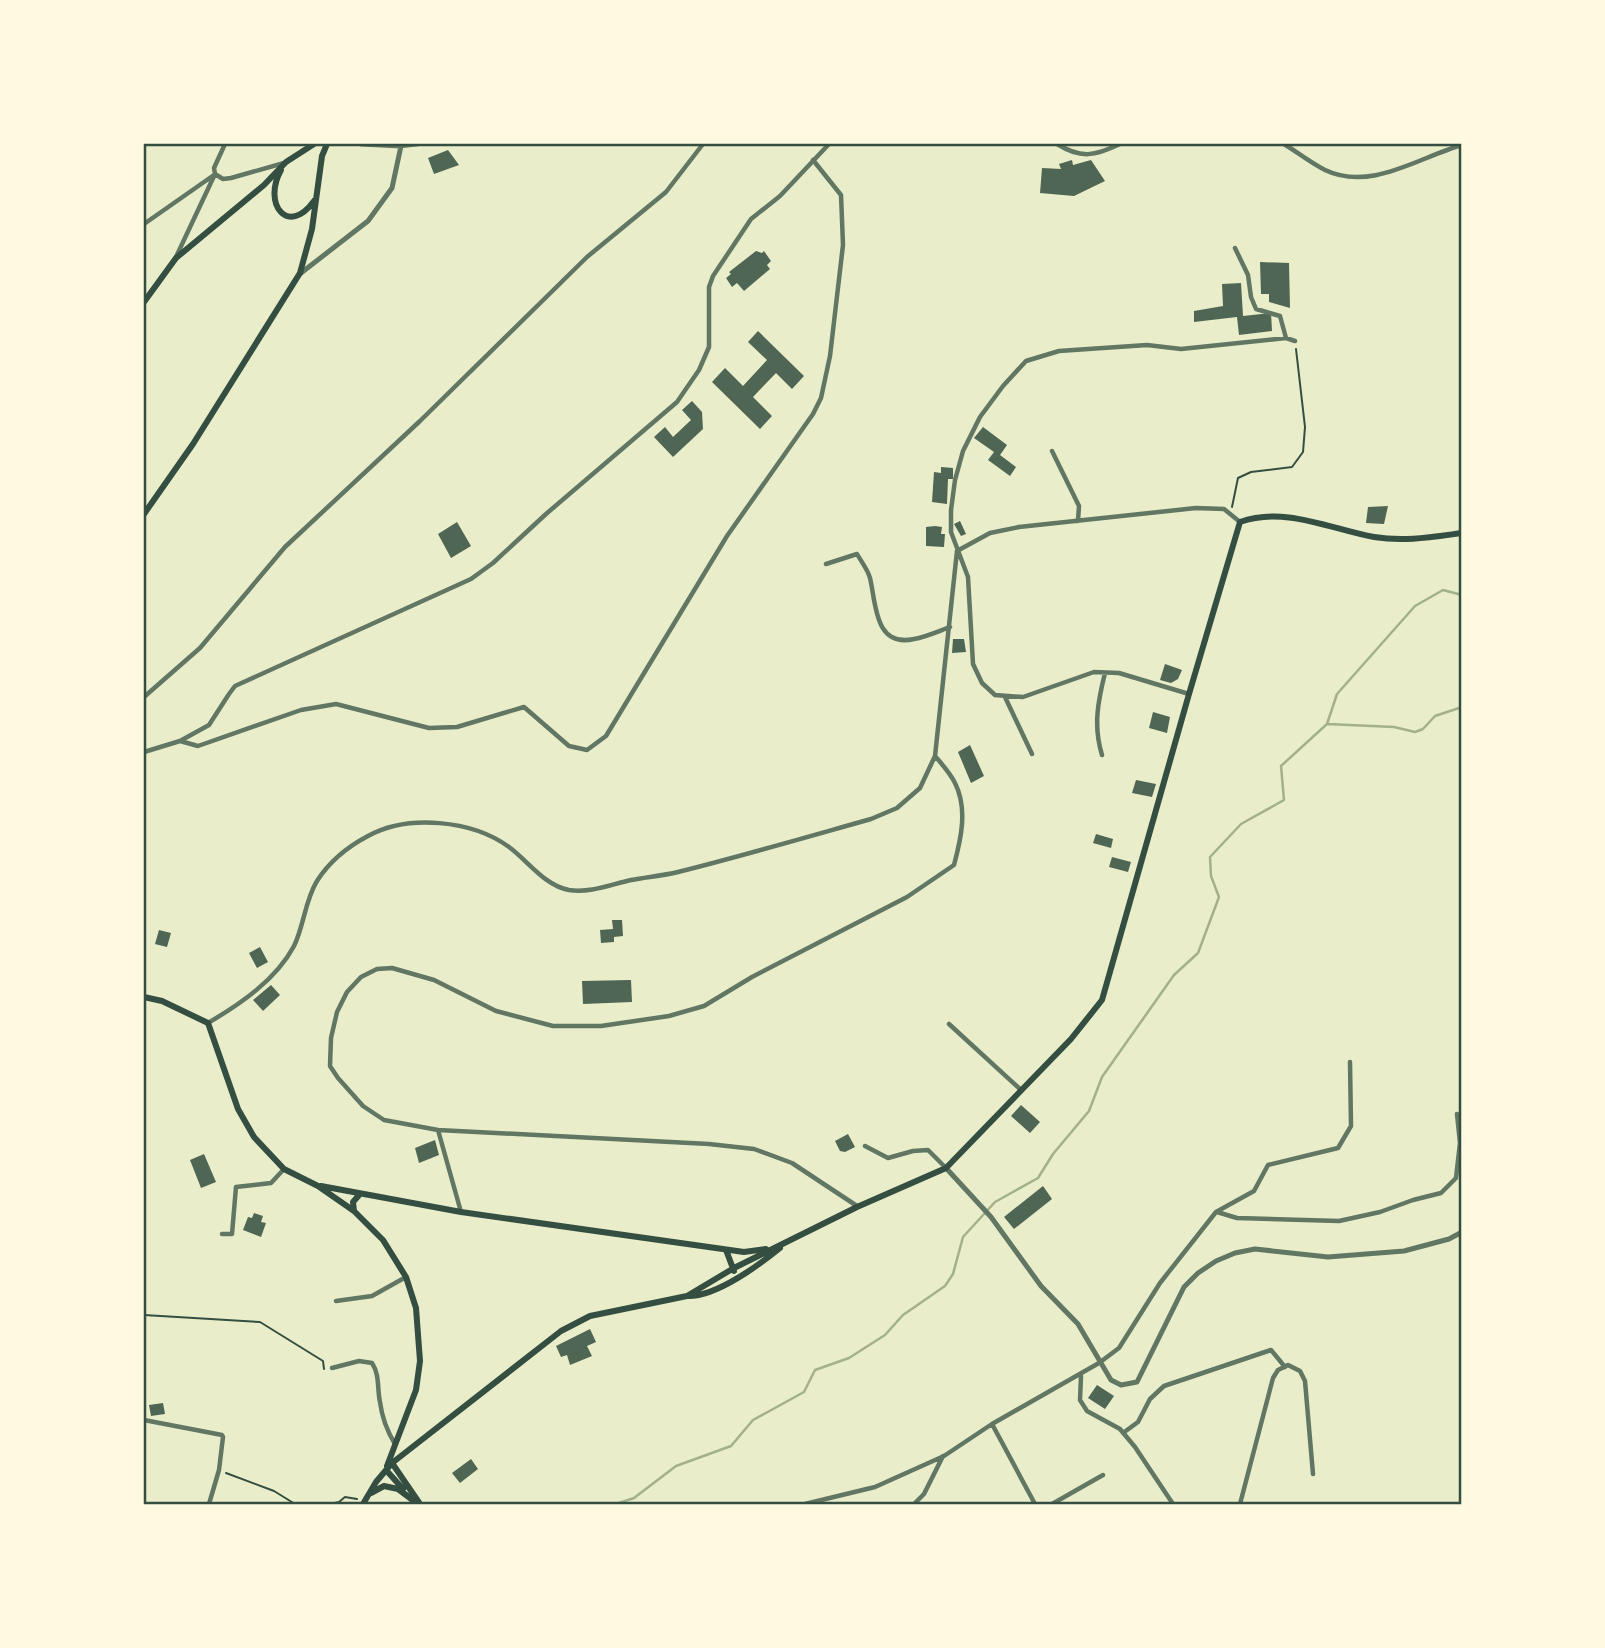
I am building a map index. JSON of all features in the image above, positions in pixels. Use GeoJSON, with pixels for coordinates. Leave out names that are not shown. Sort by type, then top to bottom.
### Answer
{"type":"FeatureCollection","features":[{"type":"Feature","properties":{"kind":"main road"},"geometry":{"type":"LineString","coordinates":[[144,302],[176,258],[264,185],[286,162],[314,144]]}},
{"type":"Feature","properties":{"kind":"main road"},"geometry":{"type":"LineString","coordinates":[[144,514],[193,444],[300,274],[312,229],[322,156],[327,144]]}},
{"type":"Feature","properties":{"kind":"main road"},"geometry":{"type":"LineString","coordinates":[[286,162],[273,187],[273,198],[280,214],[301,214],[315,199]]}},
{"type":"Feature","properties":{"kind":"main road"},"geometry":{"type":"LineString","coordinates":[[687,1296],[734,1268],[857,1207],[946,1168],[1071,1039],[1101,1000],[1240,522],[1273,515],[1374,537],[1415,540],[1461,533]]}},
{"type":"Feature","properties":{"kind":"main road"},"geometry":{"type":"LineString","coordinates":[[144,997],[162,1001],[208,1023],[238,1109],[254,1137],[284,1169],[318,1186],[354,1212],[383,1240],[405,1278],[416,1308],[420,1361],[416,1390],[386,1470]]}},
{"type":"Feature","properties":{"kind":"main road"},"geometry":{"type":"LineString","coordinates":[[318,1186],[461,1212],[726,1250],[755,1252],[788,1242]]}},
{"type":"Feature","properties":{"kind":"main road"},"geometry":{"type":"LineString","coordinates":[[354,1212],[353,1202],[360,1195]]}},
{"type":"Feature","properties":{"kind":"main road"},"geometry":{"type":"LineString","coordinates":[[363,1504],[392,1463],[561,1331],[590,1316],[708,1293],[764,1261],[788,1242]]}},
{"type":"Feature","properties":{"kind":"main road"},"geometry":{"type":"LineString","coordinates":[[726,1250],[734,1268],[734,1279]]}},
{"type":"Feature","properties":{"kind":"main road"},"geometry":{"type":"LineString","coordinates":[[395,1444],[400,1451],[406,1452]]}},
{"type":"Feature","properties":{"kind":"main road"},"geometry":{"type":"LineString","coordinates":[[392,1463],[417,1503]]}},
{"type":"Feature","properties":{"kind":"main road"},"geometry":{"type":"LineString","coordinates":[[386,1470],[417,1503]]}},
{"type":"Feature","properties":{"kind":"main road"},"geometry":{"type":"LineString","coordinates":[[369,1494],[384,1486],[398,1489],[417,1503]]}},
{"type":"Feature","properties":{"kind":"street"},"geometry":{"type":"LineString","coordinates":[[176,258],[215,174],[214,168],[225,144]]}},
{"type":"Feature","properties":{"kind":"street"},"geometry":{"type":"LineString","coordinates":[[360,144],[418,144]]}},
{"type":"Feature","properties":{"kind":"street"},"geometry":{"type":"LineString","coordinates":[[144,697],[200,648],[285,547],[376,463],[587,257],[666,192],[703,144]]}},
{"type":"Feature","properties":{"kind":"street"},"geometry":{"type":"LineString","coordinates":[[144,752],[180,741],[209,725],[235,687],[471,579],[677,402],[699,370],[709,347],[709,287],[713,276],[751,219],[780,196],[829,144]]}},
{"type":"Feature","properties":{"kind":"street"},"geometry":{"type":"LineString","coordinates":[[1057,144],[1080,155],[1095,154],[1120,144]]}},
{"type":"Feature","properties":{"kind":"street"},"geometry":{"type":"LineString","coordinates":[[1284,144],[1326,171],[1354,177],[1379,175],[1461,145]]}},
{"type":"Feature","properties":{"kind":"street"},"geometry":{"type":"LineString","coordinates":[[300,274],[368,221],[392,188],[401,146]]}},
{"type":"Feature","properties":{"kind":"street"},"geometry":{"type":"LineString","coordinates":[[180,741],[198,747],[301,710],[335,704],[429,728],[457,727],[524,707],[569,746],[587,750],[606,736],[727,536],[813,414],[821,398],[830,356],[841,259],[841,195],[813,160]]}},
{"type":"Feature","properties":{"kind":"street"},"geometry":{"type":"LineString","coordinates":[[215,174],[223,179],[286,162]]}},
{"type":"Feature","properties":{"kind":"street"},"geometry":{"type":"LineString","coordinates":[[144,224],[215,174]]}},
{"type":"Feature","properties":{"kind":"street"},"geometry":{"type":"LineString","coordinates":[[1235,248],[1248,275],[1251,297],[1256,309],[1280,316],[1286,338]]}},
{"type":"Feature","properties":{"kind":"street"},"geometry":{"type":"LineString","coordinates":[[1189,694],[1119,673],[1094,672],[1023,697],[995,695],[982,683],[973,664],[968,578],[951,532],[955,480],[963,451],[980,417],[1026,361],[1059,351],[1147,345],[1181,349],[1286,338],[1295,341]]}},
{"type":"Feature","properties":{"kind":"street"},"geometry":{"type":"LineString","coordinates":[[1052,451],[1079,506],[1079,521]]}},
{"type":"Feature","properties":{"kind":"street"},"geometry":{"type":"LineString","coordinates":[[957,551],[990,533],[1019,527],[1196,508],[1224,509],[1240,522]]}},
{"type":"Feature","properties":{"kind":"street"},"geometry":{"type":"LineString","coordinates":[[208,1023],[248,996],[271,975],[293,947],[317,881],[344,851],[388,827],[429,822],[463,826],[507,845],[550,882],[566,890],[594,891],[631,880],[674,873],[871,819],[898,808],[920,788],[935,756],[957,551]]}},
{"type":"Feature","properties":{"kind":"street"},"geometry":{"type":"LineString","coordinates":[[826,564],[857,554],[870,576],[875,611],[886,633],[901,640],[913,640],[950,627]]}},
{"type":"Feature","properties":{"kind":"street"},"geometry":{"type":"LineString","coordinates":[[1102,755],[1097,738],[1096,717],[1105,673]]}},
{"type":"Feature","properties":{"kind":"street"},"geometry":{"type":"LineString","coordinates":[[1005,696],[1032,754]]}},
{"type":"Feature","properties":{"kind":"street"},"geometry":{"type":"LineString","coordinates":[[857,1207],[792,1163],[754,1149],[709,1144],[438,1130],[384,1120],[363,1106],[330,1066],[331,1038],[337,1012],[346,992],[361,977],[377,969],[393,968],[434,980],[496,1011],[553,1026],[601,1026],[669,1016],[704,1006],[752,977],[907,897],[954,865],[962,836],[962,809],[956,784],[935,756]]}},
{"type":"Feature","properties":{"kind":"street"},"geometry":{"type":"LineString","coordinates":[[949,1024],[1022,1091]]}},
{"type":"Feature","properties":{"kind":"street"},"geometry":{"type":"LineString","coordinates":[[805,1504],[874,1487],[944,1456],[992,1424],[1081,1375],[1119,1348],[1160,1283],[1216,1212],[1254,1191],[1268,1165],[1338,1149],[1351,1126],[1350,1062]]}},
{"type":"Feature","properties":{"kind":"street"},"geometry":{"type":"LineString","coordinates":[[1455,1178],[1460,1143],[1457,1114]]}},
{"type":"Feature","properties":{"kind":"street"},"geometry":{"type":"LineString","coordinates":[[438,1130],[461,1212]]}},
{"type":"Feature","properties":{"kind":"street"},"geometry":{"type":"LineString","coordinates":[[864,1146],[888,1158],[928,1150],[991,1217],[1041,1286],[1078,1324],[1111,1380],[1121,1385],[1137,1382],[1184,1287],[1216,1261],[1236,1253],[1255,1250],[1328,1257],[1364,1256],[1404,1251],[1449,1239],[1461,1232]]}},
{"type":"Feature","properties":{"kind":"street"},"geometry":{"type":"LineString","coordinates":[[1216,1212],[1237,1218],[1339,1221],[1380,1212],[1441,1193],[1455,1178],[1461,1163]]}},
{"type":"Feature","properties":{"kind":"street"},"geometry":{"type":"LineString","coordinates":[[222,1234],[232,1234],[236,1187],[271,1183],[284,1169]]}},
{"type":"Feature","properties":{"kind":"street"},"geometry":{"type":"LineString","coordinates":[[336,1301],[372,1296],[405,1278]]}},
{"type":"Feature","properties":{"kind":"street"},"geometry":{"type":"LineString","coordinates":[[1123,1433],[1138,1422],[1150,1399],[1164,1386],[1270,1350],[1285,1367]]}},
{"type":"Feature","properties":{"kind":"street"},"geometry":{"type":"LineString","coordinates":[[331,1368],[359,1361],[372,1363],[377,1374],[386,1430],[395,1444]]}},
{"type":"Feature","properties":{"kind":"street"},"geometry":{"type":"LineString","coordinates":[[1240,1504],[1273,1378],[1278,1370],[1288,1365],[1300,1371],[1305,1381],[1313,1474]]}},
{"type":"Feature","properties":{"kind":"street"},"geometry":{"type":"LineString","coordinates":[[1081,1375],[1080,1400],[1087,1411],[1123,1433],[1173,1504]]}},
{"type":"Feature","properties":{"kind":"street"},"geometry":{"type":"LineString","coordinates":[[144,1420],[222,1435],[219,1470],[209,1504]]}},
{"type":"Feature","properties":{"kind":"street"},"geometry":{"type":"LineString","coordinates":[[992,1424],[1035,1504]]}},
{"type":"Feature","properties":{"kind":"street"},"geometry":{"type":"LineString","coordinates":[[914,1504],[923,1494],[944,1456]]}},
{"type":"Feature","properties":{"kind":"street"},"geometry":{"type":"LineString","coordinates":[[1052,1504],[1103,1475]]}},
{"type":"Feature","properties":{"kind":"path"},"geometry":{"type":"LineString","coordinates":[[1230,514],[1238,478],[1251,471],[1292,467],[1303,452],[1305,427],[1295,341]]}},
{"type":"Feature","properties":{"kind":"path"},"geometry":{"type":"LineString","coordinates":[[144,1315],[260,1322],[323,1361],[324,1369],[331,1368]]}},
{"type":"Feature","properties":{"kind":"path"},"geometry":{"type":"LineString","coordinates":[[219,1470],[274,1491],[295,1504]]}},
{"type":"Feature","properties":{"kind":"path"},"geometry":{"type":"LineString","coordinates":[[330,1504],[345,1497],[356,1500],[369,1494]]}},
{"type":"Feature","properties":{"kind":"building"},"geometry":{"type":"Polygon","coordinates":[[[448,150],[459,165],[434,174],[428,158],[448,150]]]}},
{"type":"Feature","properties":{"kind":"building"},"geometry":{"type":"Polygon","coordinates":[[[1072,160],[1073,165],[1091,160],[1105,181],[1074,196],[1040,193],[1042,168],[1061,169],[1059,164],[1072,160]]]}},
{"type":"Feature","properties":{"kind":"building"},"geometry":{"type":"Polygon","coordinates":[[[756,251],[764,251],[771,261],[767,265],[770,269],[744,291],[737,283],[732,287],[726,278],[731,274],[729,272],[756,251]]]}},
{"type":"Feature","properties":{"kind":"building"},"geometry":{"type":"Polygon","coordinates":[[[1260,262],[1289,263],[1290,308],[1269,302],[1269,294],[1261,294],[1260,262]]]}},
{"type":"Feature","properties":{"kind":"building"},"geometry":{"type":"Polygon","coordinates":[[[1241,283],[1243,316],[1271,313],[1272,331],[1239,335],[1237,317],[1194,322],[1194,311],[1223,306],[1222,284],[1241,283]]]}},
{"type":"Feature","properties":{"kind":"building"},"geometry":{"type":"Polygon","coordinates":[[[758,331],[804,376],[792,389],[776,373],[753,397],[772,416],[760,429],[712,382],[725,368],[743,386],[767,360],[748,342],[758,331]]]}},
{"type":"Feature","properties":{"kind":"building"},"geometry":{"type":"Polygon","coordinates":[[[692,401],[702,412],[703,429],[673,457],[654,437],[665,427],[673,437],[691,420],[682,410],[692,401]]]}},
{"type":"Feature","properties":{"kind":"building"},"geometry":{"type":"Polygon","coordinates":[[[983,427],[1007,445],[1000,455],[1016,467],[1010,476],[988,460],[994,452],[974,438],[983,427]]]}},
{"type":"Feature","properties":{"kind":"building"},"geometry":{"type":"Polygon","coordinates":[[[941,467],[953,468],[953,479],[948,479],[947,504],[932,502],[934,472],[941,473],[941,467]]]}},
{"type":"Feature","properties":{"kind":"building"},"geometry":{"type":"Polygon","coordinates":[[[1388,506],[1384,524],[1366,523],[1368,507],[1388,506]]]}},
{"type":"Feature","properties":{"kind":"building"},"geometry":{"type":"Polygon","coordinates":[[[960,521],[966,534],[961,536],[954,524],[960,521]]]}},
{"type":"Feature","properties":{"kind":"building"},"geometry":{"type":"Polygon","coordinates":[[[457,522],[471,546],[451,558],[438,534],[457,522]]]}},
{"type":"Feature","properties":{"kind":"building"},"geometry":{"type":"Polygon","coordinates":[[[926,527],[942,527],[941,534],[945,534],[944,547],[926,546],[926,527]]]}},
{"type":"Feature","properties":{"kind":"building"},"geometry":{"type":"Polygon","coordinates":[[[953,639],[964,639],[966,652],[952,653],[953,639]]]}},
{"type":"Feature","properties":{"kind":"building"},"geometry":{"type":"Polygon","coordinates":[[[1165,664],[1182,670],[1178,679],[1171,683],[1160,680],[1165,664]]]}},
{"type":"Feature","properties":{"kind":"building"},"geometry":{"type":"Polygon","coordinates":[[[1153,712],[1170,717],[1167,733],[1149,728],[1153,712]]]}},
{"type":"Feature","properties":{"kind":"building"},"geometry":{"type":"Polygon","coordinates":[[[970,745],[984,776],[971,783],[958,752],[970,745]]]}},
{"type":"Feature","properties":{"kind":"building"},"geometry":{"type":"Polygon","coordinates":[[[1136,780],[1156,784],[1152,797],[1132,793],[1136,780]]]}},
{"type":"Feature","properties":{"kind":"building"},"geometry":{"type":"Polygon","coordinates":[[[1096,834],[1113,839],[1111,848],[1093,843],[1096,834]]]}},
{"type":"Feature","properties":{"kind":"building"},"geometry":{"type":"Polygon","coordinates":[[[1112,857],[1131,862],[1128,872],[1109,867],[1112,857]]]}},
{"type":"Feature","properties":{"kind":"building"},"geometry":{"type":"Polygon","coordinates":[[[612,920],[622,920],[623,936],[614,937],[614,942],[601,943],[600,930],[613,929],[612,920]]]}},
{"type":"Feature","properties":{"kind":"building"},"geometry":{"type":"Polygon","coordinates":[[[159,930],[171,933],[167,947],[155,944],[159,930]]]}},
{"type":"Feature","properties":{"kind":"building"},"geometry":{"type":"Polygon","coordinates":[[[260,947],[268,962],[257,968],[249,953],[260,947]]]}},
{"type":"Feature","properties":{"kind":"building"},"geometry":{"type":"Polygon","coordinates":[[[631,980],[632,1002],[583,1004],[582,981],[631,980]]]}},
{"type":"Feature","properties":{"kind":"building"},"geometry":{"type":"Polygon","coordinates":[[[271,985],[280,995],[263,1011],[253,1000],[271,985]]]}},
{"type":"Feature","properties":{"kind":"building"},"geometry":{"type":"Polygon","coordinates":[[[1021,1105],[1040,1122],[1030,1133],[1011,1116],[1021,1105]]]}},
{"type":"Feature","properties":{"kind":"building"},"geometry":{"type":"Polygon","coordinates":[[[848,1134],[855,1147],[845,1152],[840,1151],[835,1141],[848,1134]]]}},
{"type":"Feature","properties":{"kind":"building"},"geometry":{"type":"Polygon","coordinates":[[[435,1140],[439,1155],[419,1163],[415,1148],[435,1140]]]}},
{"type":"Feature","properties":{"kind":"building"},"geometry":{"type":"Polygon","coordinates":[[[204,1154],[216,1182],[201,1188],[190,1160],[204,1154]]]}},
{"type":"Feature","properties":{"kind":"building"},"geometry":{"type":"Polygon","coordinates":[[[1043,1186],[1052,1199],[1014,1229],[1004,1217],[1043,1186]]]}},
{"type":"Feature","properties":{"kind":"building"},"geometry":{"type":"Polygon","coordinates":[[[254,1213],[263,1216],[261,1222],[266,1223],[261,1237],[243,1230],[248,1217],[252,1218],[254,1213]]]}},
{"type":"Feature","properties":{"kind":"building"},"geometry":{"type":"Polygon","coordinates":[[[590,1329],[596,1342],[587,1346],[592,1356],[570,1365],[567,1355],[561,1357],[556,1346],[590,1329]]]}},
{"type":"Feature","properties":{"kind":"building"},"geometry":{"type":"Polygon","coordinates":[[[1097,1385],[1114,1396],[1105,1409],[1088,1398],[1097,1385]]]}},
{"type":"Feature","properties":{"kind":"building"},"geometry":{"type":"Polygon","coordinates":[[[163,1403],[165,1414],[151,1416],[149,1405],[163,1403]]]}},
{"type":"Feature","properties":{"kind":"building"},"geometry":{"type":"Polygon","coordinates":[[[471,1459],[478,1469],[460,1483],[452,1473],[471,1459]]]}},
{"type":"Feature","properties":{"kind":"waterway"},"geometry":{"type":"LineString","coordinates":[[616,1504],[634,1498],[676,1466],[731,1446],[753,1420],[804,1392],[815,1370],[849,1358],[885,1335],[903,1315],[945,1286],[953,1274],[963,1237],[995,1202],[1038,1178],[1053,1154],[1089,1111],[1102,1077],[1174,975],[1198,953],[1219,897],[1211,876],[1210,857],[1241,824],[1284,800],[1281,766],[1327,724],[1337,694],[1415,606],[1443,590],[1462,595]]}},
{"type":"Feature","properties":{"kind":"waterway"},"geometry":{"type":"LineString","coordinates":[[1327,724],[1394,727],[1415,732],[1423,729],[1435,716],[1462,707]]}}]}
